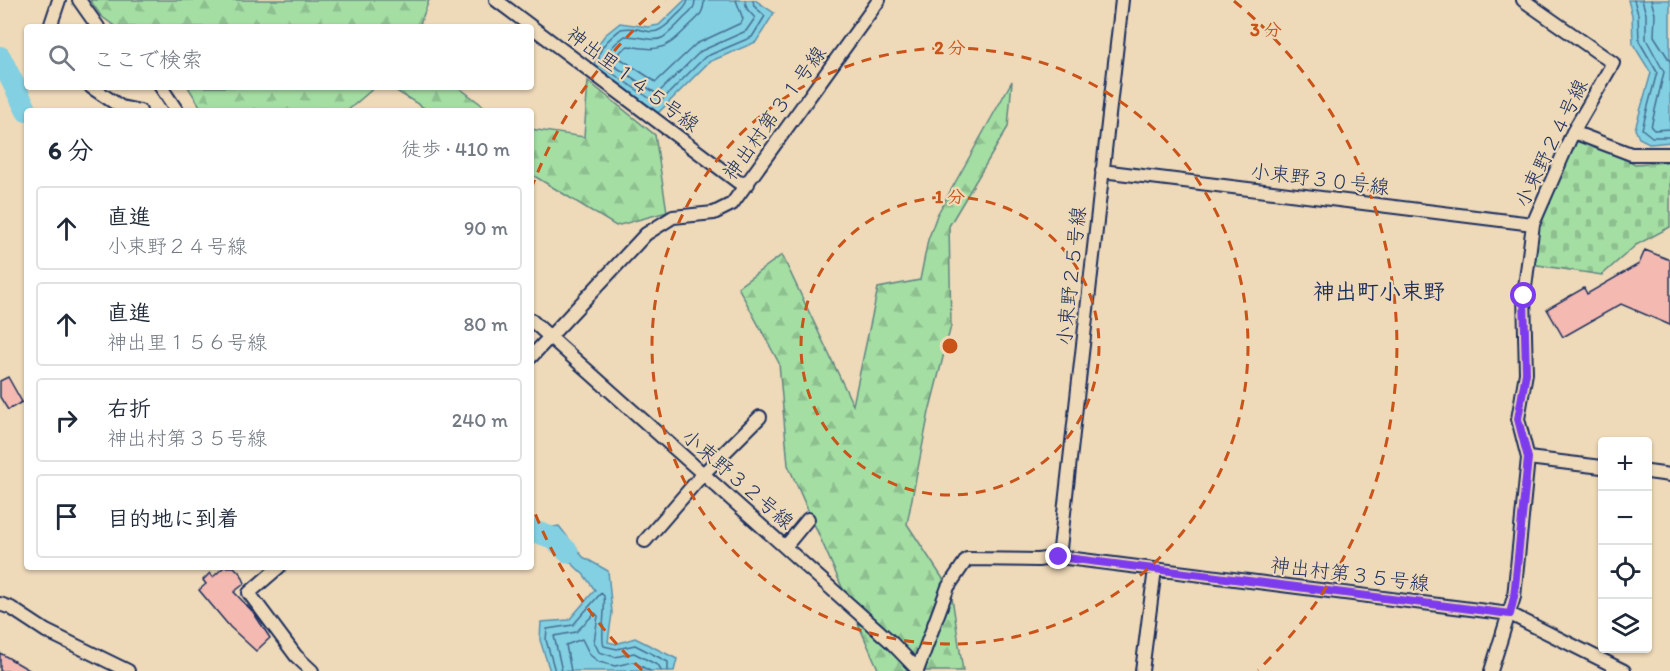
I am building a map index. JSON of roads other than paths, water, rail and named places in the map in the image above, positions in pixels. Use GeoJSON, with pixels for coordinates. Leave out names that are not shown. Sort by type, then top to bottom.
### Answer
{"type":"FeatureCollection","features":[{"type":"Feature","properties":{"kind":"street"},"geometry":{"type":"LineString","coordinates":[[51,24],[59,0]]}},
{"type":"Feature","properties":{"kind":"street"},"geometry":{"type":"LineString","coordinates":[[79,0],[96,24]]}},
{"type":"Feature","properties":{"kind":"street","name":"神出里１４５号線"},"geometry":{"type":"LineString","coordinates":[[496,0],[528,24]]}},
{"type":"Feature","properties":{"kind":"street","name":"神出村第３１号線"},"geometry":{"type":"LineString","coordinates":[[534,354],[646,234],[673,217],[714,213],[732,204],[879,0]]}},
{"type":"Feature","properties":{"kind":"street","name":"小束野２５号線"},"geometry":{"type":"LineString","coordinates":[[1059,557],[1122,0]]}},
{"type":"Feature","properties":{"kind":"street","name":"小束野２４号線"},"geometry":{"type":"LineString","coordinates":[[1523,0],[1613,63],[1573,132],[1533,224],[1524,296],[1526,373],[1518,419],[1528,458]]}},
{"type":"Feature","properties":{"kind":"street","name":"神出里１４５号線"},"geometry":{"type":"LineString","coordinates":[[534,29],[738,182],[748,184]]}},
{"type":"Feature","properties":{"kind":"street"},"geometry":{"type":"LineString","coordinates":[[96,90],[121,106],[129,108]]}},
{"type":"Feature","properties":{"kind":"street"},"geometry":{"type":"LineString","coordinates":[[163,90],[175,108]]}},
{"type":"Feature","properties":{"kind":"street"},"geometry":{"type":"LineString","coordinates":[[1573,132],[1631,154],[1670,154]]}},
{"type":"Feature","properties":{"kind":"street","name":"小束野３０号線"},"geometry":{"type":"LineString","coordinates":[[1102,171],[1533,224]]}},
{"type":"Feature","properties":{"kind":"street","name":"小束野３２号線"},"geometry":{"type":"LineString","coordinates":[[534,323],[891,642],[917,670]]}},
{"type":"Feature","properties":{"kind":"street"},"geometry":{"type":"LineString","coordinates":[[645,541],[702,475],[760,417]]}},
{"type":"Feature","properties":{"kind":"street"},"geometry":{"type":"LineString","coordinates":[[1491,671],[1514,597],[1528,458],[1598,467]]}},
{"type":"Feature","properties":{"kind":"street"},"geometry":{"type":"LineString","coordinates":[[1652,473],[1670,475]]}},
{"type":"Feature","properties":{"kind":"street"},"geometry":{"type":"LineString","coordinates":[[785,547],[808,519]]}},
{"type":"Feature","properties":{"kind":"street","name":"神出村第３５号線"},"geometry":{"type":"LineString","coordinates":[[917,670],[948,587],[967,559],[1038,560],[1059,557],[1510,614],[1624,671]]}},
{"type":"Feature","properties":{"kind":"street"},"geometry":{"type":"LineString","coordinates":[[1142,671],[1155,569]]}},
{"type":"Feature","properties":{"kind":"street"},"geometry":{"type":"LineString","coordinates":[[276,570],[249,593],[296,656],[312,671]]}},
{"type":"Feature","properties":{"kind":"street"},"geometry":{"type":"LineString","coordinates":[[0,604],[11,608],[46,631],[128,671]]}},
{"type":"Feature","properties":{"kind":"water"},"geometry":{"type":"Polygon","coordinates":[[[685,0],[755,0],[774,13],[756,42],[709,62],[658,113],[595,69],[594,50],[605,35],[620,23],[648,27],[659,25],[685,0]]]}},
{"type":"Feature","properties":{"kind":"water"},"geometry":{"type":"Polygon","coordinates":[[[1628,0],[1670,0],[1670,142],[1651,144],[1639,138],[1635,129],[1651,73],[1633,44],[1632,15],[1628,0]]]}},
{"type":"Feature","properties":{"kind":"water"},"geometry":{"type":"Polygon","coordinates":[[[559,526],[583,557],[608,571],[612,613],[608,642],[616,644],[635,638],[677,659],[674,671],[550,671],[540,640],[541,622],[569,620],[595,590],[584,575],[544,537],[542,529],[559,526]]]}},
{"type":"Feature","properties":{"kind":"waterway"},"geometry":{"type":"LineString","coordinates":[[0,57],[26,108]]}},
{"type":"Feature","properties":{"kind":"waterway"},"geometry":{"type":"LineString","coordinates":[[534,531],[553,538],[568,552]]}},
{"type":"Feature","properties":{"kind":"district","name":"神出町小束野"},"geometry":{"type":"Point","coordinates":[1379,291]}}]}
